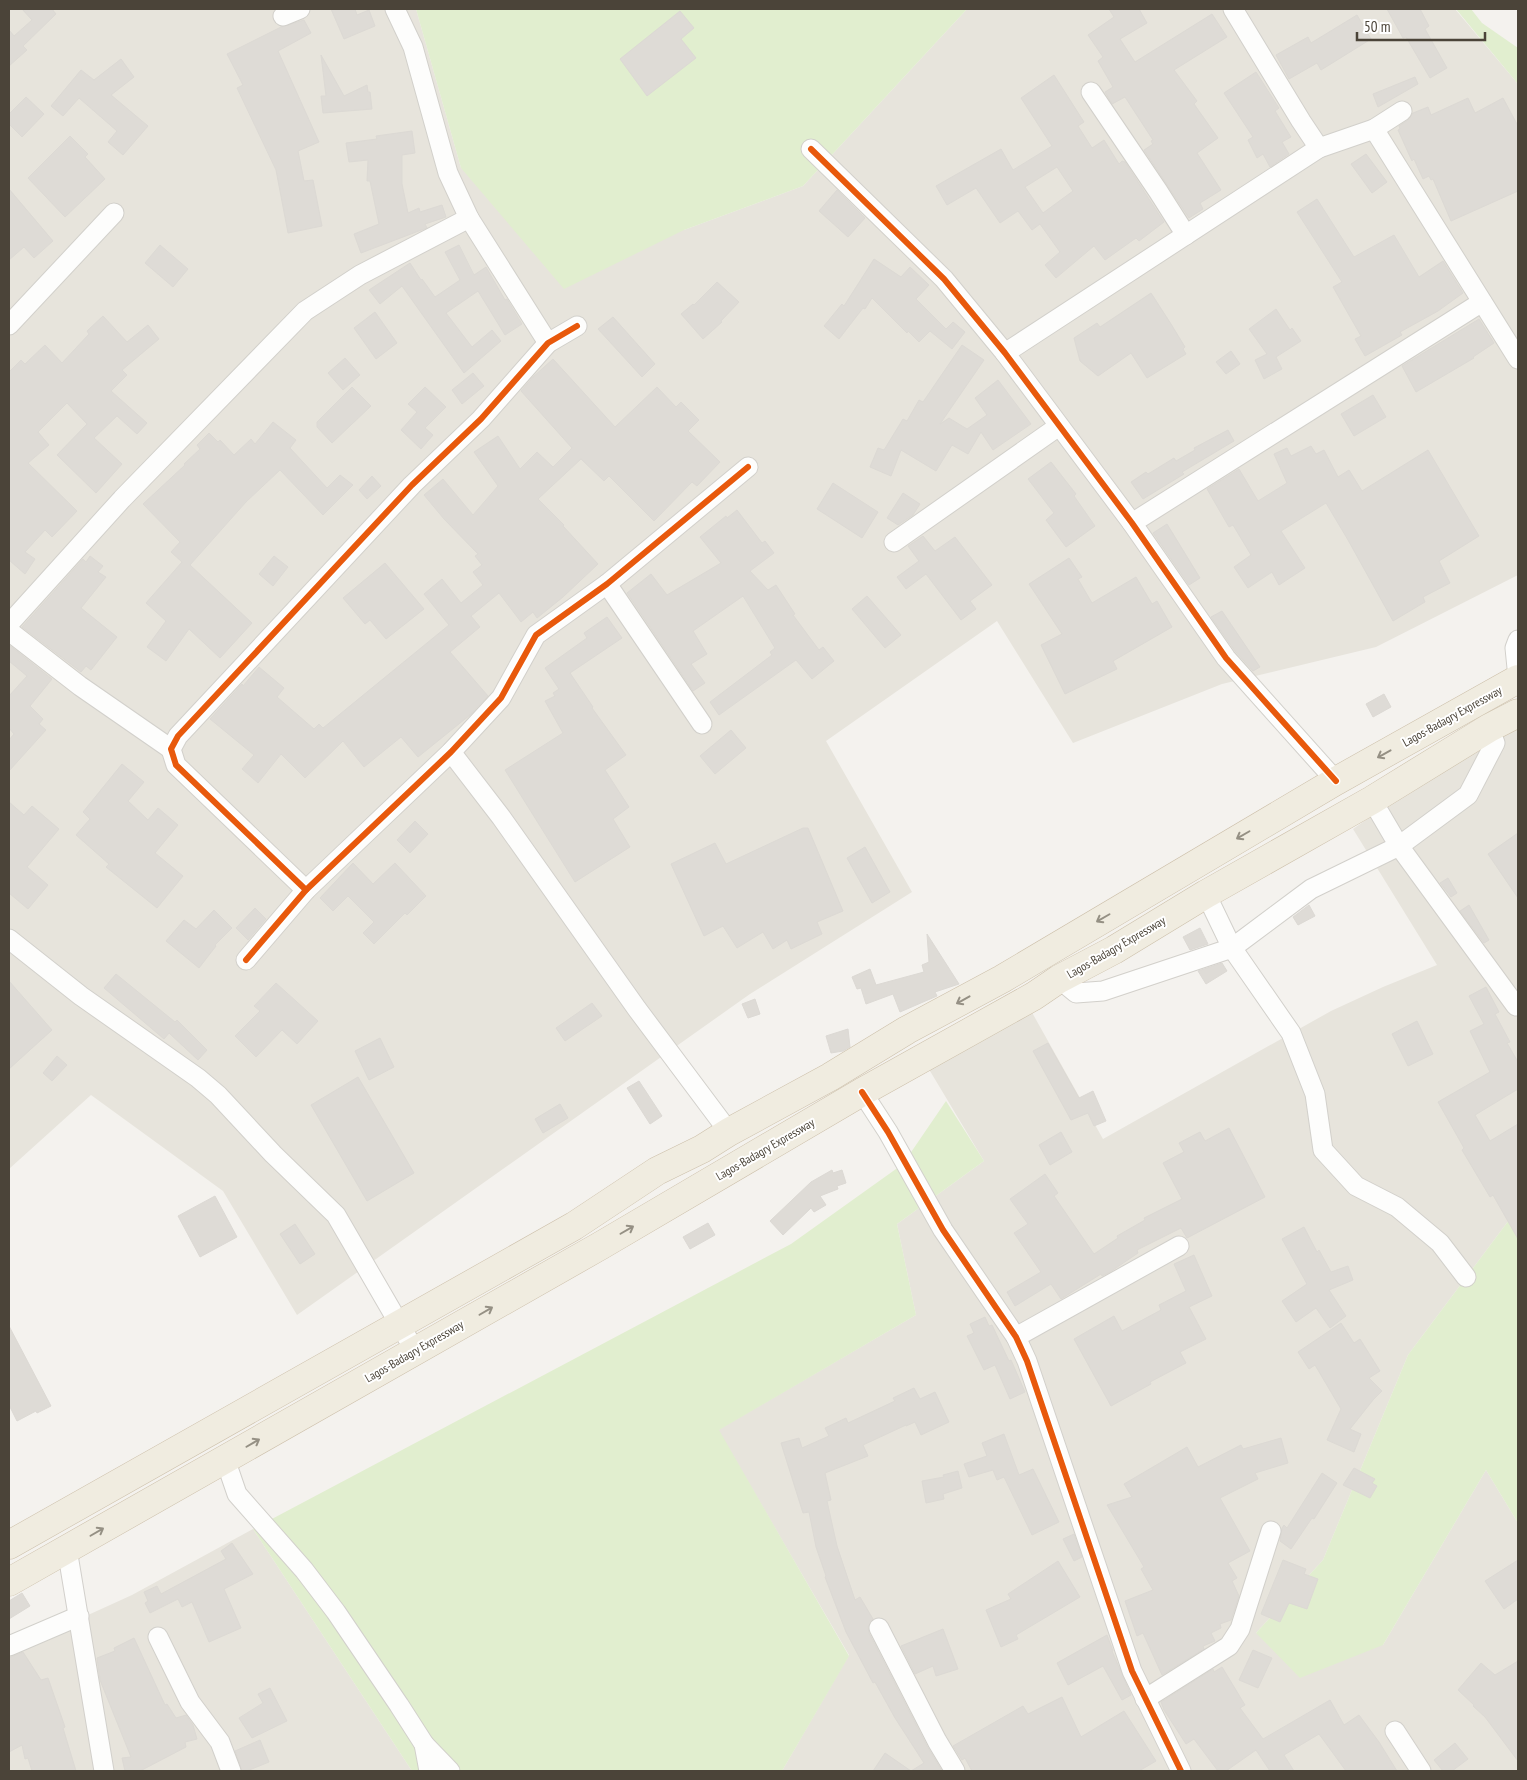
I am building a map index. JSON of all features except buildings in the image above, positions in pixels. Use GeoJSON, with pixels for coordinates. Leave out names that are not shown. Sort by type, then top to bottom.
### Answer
{"type":"FeatureCollection","features":[{"type":"Feature","properties":{"kind":"highway","name":"Lagos-Badagry Expressway"},"geometry":{"type":"LineString","coordinates":[[9,1545],[574,1226],[657,1171],[702,1149],[729,1132],[830,1077],[907,1030],[1002,979],[1336,781],[1518,678]]}},
{"type":"Feature","properties":{"kind":"highway","name":"Lagos-Badagry Expressway"},"geometry":{"type":"LineString","coordinates":[[9,1582],[608,1241],[862,1092],[1034,996],[1059,979],[1114,950],[1206,894],[1372,800],[1489,728],[1518,713]]}},
{"type":"Feature","properties":{"kind":"street"},"geometry":{"type":"LineString","coordinates":[[283,16],[300,9]]}},
{"type":"Feature","properties":{"kind":"street"},"geometry":{"type":"LineString","coordinates":[[396,9],[413,47],[448,173],[469,218],[548,343]]}},
{"type":"Feature","properties":{"kind":"street"},"geometry":{"type":"LineString","coordinates":[[1233,9],[1319,148]]}},
{"type":"Feature","properties":{"kind":"street"},"geometry":{"type":"LineString","coordinates":[[1091,92],[1186,235]]}},
{"type":"Feature","properties":{"kind":"street"},"geometry":{"type":"LineString","coordinates":[[1005,353],[1319,148],[1374,129],[1402,111]]}},
{"type":"Feature","properties":{"kind":"street"},"geometry":{"type":"LineString","coordinates":[[1374,129],[1482,302],[1516,352]]}},
{"type":"Feature","properties":{"kind":"street"},"geometry":{"type":"LineString","coordinates":[[811,149],[944,279],[1005,353],[1132,523],[1226,658],[1336,781]]}},
{"type":"Feature","properties":{"kind":"street"},"geometry":{"type":"LineString","coordinates":[[9,325],[114,213]]}},
{"type":"Feature","properties":{"kind":"street"},"geometry":{"type":"LineString","coordinates":[[9,624],[122,500],[305,311],[360,275],[469,218]]}},
{"type":"Feature","properties":{"kind":"street"},"geometry":{"type":"LineString","coordinates":[[1132,523],[1482,302]]}},
{"type":"Feature","properties":{"kind":"street"},"geometry":{"type":"LineString","coordinates":[[171,748],[178,736],[412,485],[481,419],[548,343],[576,326]]}},
{"type":"Feature","properties":{"kind":"street"},"geometry":{"type":"LineString","coordinates":[[894,542],[1059,426]]}},
{"type":"Feature","properties":{"kind":"street"},"geometry":{"type":"LineString","coordinates":[[246,960],[306,890],[451,752],[501,698],[536,635],[606,584],[748,467]]}},
{"type":"Feature","properties":{"kind":"street"},"geometry":{"type":"LineString","coordinates":[[606,584],[702,724]]}},
{"type":"Feature","properties":{"kind":"street"},"geometry":{"type":"LineString","coordinates":[[9,631],[80,686],[171,748],[176,765],[306,890]]}},
{"type":"Feature","properties":{"kind":"street"},"geometry":{"type":"LineString","coordinates":[[1518,640],[1515,648],[1518,678]]}},
{"type":"Feature","properties":{"kind":"street"},"geometry":{"type":"LineString","coordinates":[[1059,979],[1076,993],[1103,991],[1232,948],[1311,889],[1399,846],[1468,795],[1495,743],[1489,728]]}},
{"type":"Feature","properties":{"kind":"street"},"geometry":{"type":"LineString","coordinates":[[451,752],[502,817],[637,1009],[729,1132]]}},
{"type":"Feature","properties":{"kind":"street"},"geometry":{"type":"LineString","coordinates":[[1372,800],[1399,846],[1516,1006]]}},
{"type":"Feature","properties":{"kind":"street"},"geometry":{"type":"LineString","coordinates":[[1206,894],[1232,948],[1291,1033],[1315,1094],[1323,1150],[1356,1186],[1397,1208],[1440,1243],[1466,1277]]}},
{"type":"Feature","properties":{"kind":"street"},"geometry":{"type":"LineString","coordinates":[[9,939],[81,996],[198,1078],[218,1095],[273,1154],[336,1215],[415,1351]]}},
{"type":"Feature","properties":{"kind":"street"},"geometry":{"type":"LineString","coordinates":[[862,1092],[888,1132],[944,1230],[1016,1337],[1027,1361],[1132,1671],[1181,1771]]}},
{"type":"Feature","properties":{"kind":"street"},"geometry":{"type":"LineString","coordinates":[[1016,1337],[1179,1246]]}},
{"type":"Feature","properties":{"kind":"street"},"geometry":{"type":"LineString","coordinates":[[225,1459],[237,1494],[304,1570],[336,1612],[424,1744],[450,1771]]}},
{"type":"Feature","properties":{"kind":"street"},"geometry":{"type":"LineString","coordinates":[[1146,1699],[1230,1646],[1240,1629],[1271,1531]]}},
{"type":"Feature","properties":{"kind":"street"},"geometry":{"type":"LineString","coordinates":[[67,1549],[104,1771]]}},
{"type":"Feature","properties":{"kind":"street"},"geometry":{"type":"LineString","coordinates":[[9,1646],[78,1616]]}},
{"type":"Feature","properties":{"kind":"street"},"geometry":{"type":"LineString","coordinates":[[878,1628],[937,1741],[956,1771]]}},
{"type":"Feature","properties":{"kind":"street"},"geometry":{"type":"LineString","coordinates":[[158,1637],[190,1702],[220,1742],[231,1771]]}},
{"type":"Feature","properties":{"kind":"street"},"geometry":{"type":"LineString","coordinates":[[1395,1731],[1421,1771]]}},
{"type":"Feature","properties":{"kind":"street"},"geometry":{"type":"LineString","coordinates":[[424,1744],[429,1771]]}},
{"type":"Feature","properties":{"kind":"shaded area"},"geometry":{"type":"Polygon","coordinates":[[[9,9],[416,9],[461,168],[684,230],[803,186],[967,9],[1455,9],[1518,84],[1518,575],[1376,647],[1222,684],[1073,743],[997,621],[826,741],[912,892],[750,994],[297,1315],[223,1191],[91,1095],[9,1169],[9,9]]]}},
{"type":"Feature","properties":{"kind":"shaded area"},"geometry":{"type":"Polygon","coordinates":[[[1518,714],[1518,1208],[1408,1355],[1323,1560],[1256,1633],[1383,1645],[1486,1470],[1518,1523],[1518,1771],[782,1771],[849,1655],[718,1430],[916,1315],[897,1224],[984,1161],[927,1066],[1025,1000],[1103,1139],[1331,1011],[1437,965],[1353,829],[1518,714]]]}},
{"type":"Feature","properties":{"kind":"shaded area"},"geometry":{"type":"Polygon","coordinates":[[[253,1529],[412,1771],[9,1771],[9,1651],[132,1595],[253,1529]]]}},
{"type":"Feature","properties":{"kind":"green space"},"geometry":{"type":"Polygon","coordinates":[[[416,9],[967,9],[803,186],[684,230],[564,289],[461,168],[416,9]]]}},
{"type":"Feature","properties":{"kind":"green space"},"geometry":{"type":"Polygon","coordinates":[[[1456,9],[1471,9],[1482,23],[1518,48],[1518,84],[1456,9]]]}},
{"type":"Feature","properties":{"kind":"green space"},"geometry":{"type":"Polygon","coordinates":[[[946,1101],[984,1161],[897,1224],[916,1315],[719,1430],[849,1656],[782,1771],[412,1771],[253,1529],[791,1244],[903,1164],[946,1101]]]}},
{"type":"Feature","properties":{"kind":"green space"},"geometry":{"type":"Polygon","coordinates":[[[1518,1208],[1518,1523],[1486,1470],[1383,1645],[1300,1678],[1256,1633],[1323,1560],[1408,1355],[1518,1208]]]}},
{"type":"Feature","properties":{"kind":"cycle path"},"geometry":{"type":"LineString","coordinates":[[811,149],[944,279],[1005,353],[1132,523],[1226,658],[1336,781]]}},
{"type":"Feature","properties":{"kind":"cycle path"},"geometry":{"type":"LineString","coordinates":[[306,890],[176,765],[171,749],[178,736],[412,485],[481,419],[548,343],[577,326]]}},
{"type":"Feature","properties":{"kind":"cycle path"},"geometry":{"type":"LineString","coordinates":[[246,960],[306,890],[451,752],[501,698],[536,635],[607,584],[748,467]]}},
{"type":"Feature","properties":{"kind":"cycle path"},"geometry":{"type":"LineString","coordinates":[[862,1092],[888,1132],[943,1230],[1016,1337],[1027,1361],[1132,1671],[1181,1771]]}}]}
